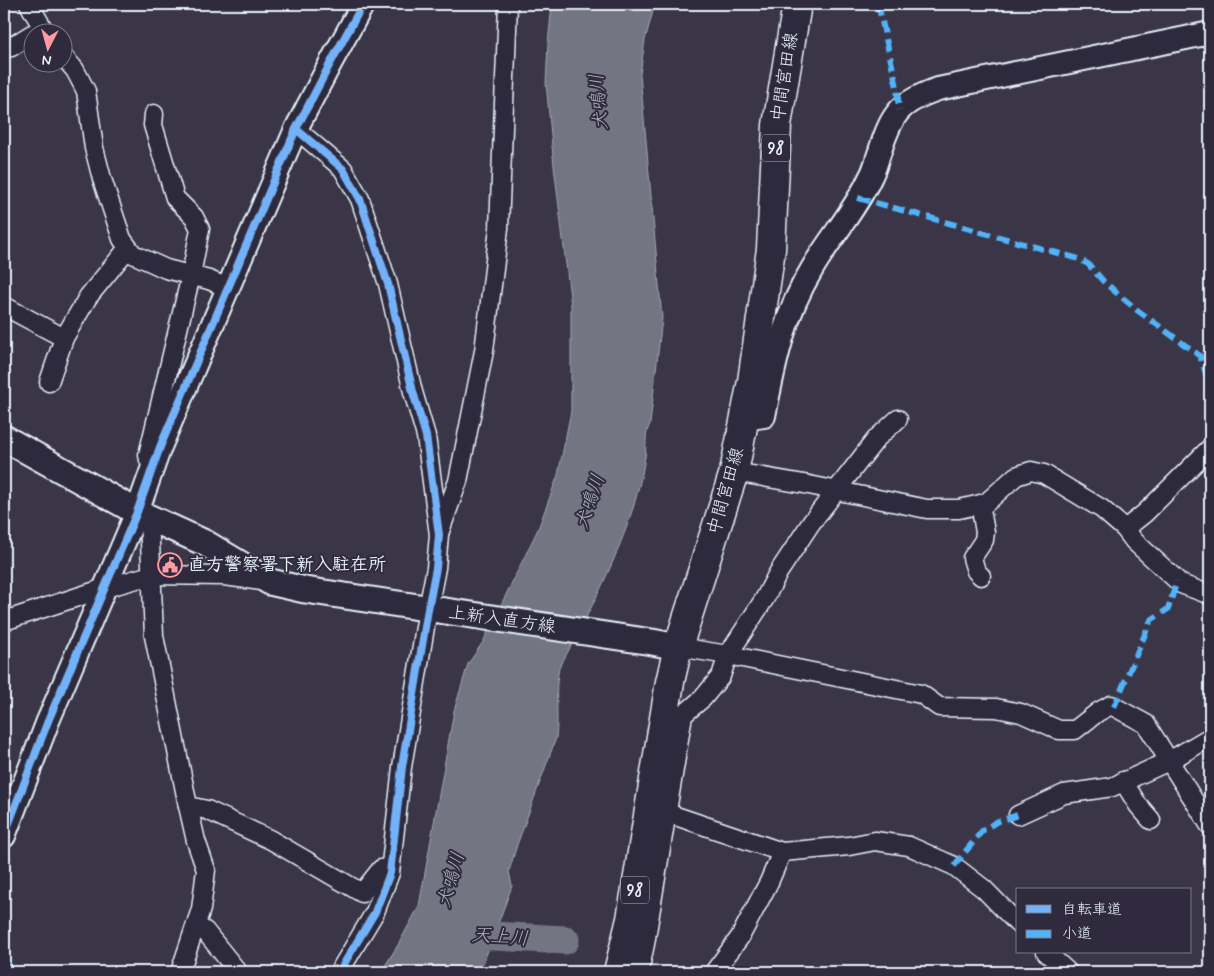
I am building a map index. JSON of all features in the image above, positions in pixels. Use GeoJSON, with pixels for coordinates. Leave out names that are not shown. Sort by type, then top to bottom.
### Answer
{"type":"FeatureCollection","features":[{"type":"Feature","properties":{"kind":"main road","name":"中間宮田線"},"geometry":{"type":"LineString","coordinates":[[618,972],[630,919],[670,682],[665,644],[734,472],[752,381],[771,249],[777,125],[797,4]]}},
{"type":"Feature","properties":{"kind":"main road","name":"上新入直方線"},"geometry":{"type":"LineString","coordinates":[[4,438],[31,455],[143,515],[205,543],[270,582],[305,590],[432,610],[665,644]]}},
{"type":"Feature","properties":{"kind":"street"},"geometry":{"type":"LineString","coordinates":[[29,4],[35,22]]}},
{"type":"Feature","properties":{"kind":"street"},"geometry":{"type":"LineString","coordinates":[[39,22],[40,4]]}},
{"type":"Feature","properties":{"kind":"street"},"geometry":{"type":"LineString","coordinates":[[4,836],[48,721],[105,588],[143,515],[152,471],[160,447],[296,129],[363,4]]}},
{"type":"Feature","properties":{"kind":"street"},"geometry":{"type":"LineString","coordinates":[[439,535],[458,481],[484,350],[498,228],[508,4]]}},
{"type":"Feature","properties":{"kind":"street"},"geometry":{"type":"LineString","coordinates":[[744,419],[764,416],[777,350],[786,320],[812,267],[829,244],[872,176],[885,135],[899,110],[918,96],[938,89],[1210,33]]}},
{"type":"Feature","properties":{"kind":"street"},"geometry":{"type":"LineString","coordinates":[[4,48],[10,47],[22,40]]}},
{"type":"Feature","properties":{"kind":"street"},"geometry":{"type":"LineString","coordinates":[[72,66],[86,92],[94,148],[102,180],[122,239],[128,248],[133,254],[166,268],[209,280],[228,288]]}},
{"type":"Feature","properties":{"kind":"street"},"geometry":{"type":"LineString","coordinates":[[152,471],[148,455],[191,275],[200,229],[194,217],[176,198],[153,125],[154,114]]}},
{"type":"Feature","properties":{"kind":"street"},"geometry":{"type":"LineString","coordinates":[[296,129],[344,169],[363,207],[388,284],[413,392],[426,436],[439,535],[432,610],[402,767],[390,873],[375,912],[339,972]]}},
{"type":"Feature","properties":{"kind":"street"},"geometry":{"type":"LineString","coordinates":[[49,382],[64,338],[88,297],[128,248]]}},
{"type":"Feature","properties":{"kind":"street"},"geometry":{"type":"LineString","coordinates":[[4,306],[64,338]]}},
{"type":"Feature","properties":{"kind":"street"},"geometry":{"type":"LineString","coordinates":[[639,972],[684,715],[703,698],[721,676],[728,655],[811,523],[876,438],[898,419]]}},
{"type":"Feature","properties":{"kind":"street"},"geometry":{"type":"LineString","coordinates":[[1125,529],[1145,513],[1210,448]]}},
{"type":"Feature","properties":{"kind":"street"},"geometry":{"type":"LineString","coordinates":[[734,472],[837,490],[927,509],[959,509],[986,503],[1016,476],[1031,471],[1044,474],[1102,509],[1181,584],[1210,595]]}},
{"type":"Feature","properties":{"kind":"street"},"geometry":{"type":"LineString","coordinates":[[980,504],[985,532],[984,540],[972,558],[976,571],[981,576]]}},
{"type":"Feature","properties":{"kind":"street"},"geometry":{"type":"LineString","coordinates":[[143,515],[151,576],[154,636],[188,806],[196,841],[206,870],[202,909],[180,972]]}},
{"type":"Feature","properties":{"kind":"street"},"geometry":{"type":"LineString","coordinates":[[4,621],[105,588],[151,576],[224,576],[270,582]]}},
{"type":"Feature","properties":{"kind":"street"},"geometry":{"type":"LineString","coordinates":[[665,644],[921,694],[938,707],[996,708],[1021,713],[1060,730],[1075,730],[1098,712],[1111,705],[1146,724],[1210,826]]}},
{"type":"Feature","properties":{"kind":"street"},"geometry":{"type":"LineString","coordinates":[[1018,815],[1064,794],[1112,787],[1169,761],[1210,737]]}},
{"type":"Feature","properties":{"kind":"street"},"geometry":{"type":"LineString","coordinates":[[1123,782],[1138,805],[1152,820]]}},
{"type":"Feature","properties":{"kind":"street"},"geometry":{"type":"LineString","coordinates":[[188,806],[207,810],[271,840],[362,893],[380,869],[390,867]]}},
{"type":"Feature","properties":{"kind":"street"},"geometry":{"type":"LineString","coordinates":[[667,813],[782,852],[875,842],[909,846],[954,866],[984,889],[1016,922]]}},
{"type":"Feature","properties":{"kind":"street"},"geometry":{"type":"LineString","coordinates":[[714,972],[740,937],[769,882],[782,852]]}},
{"type":"Feature","properties":{"kind":"street"},"geometry":{"type":"LineString","coordinates":[[196,925],[205,931],[238,972]]}},
{"type":"Feature","properties":{"kind":"street"},"geometry":{"type":"LineString","coordinates":[[1048,954],[1068,972]]}},
{"type":"Feature","properties":{"kind":"water","name":"犬鳴川"},"geometry":{"type":"Polygon","coordinates":[[[552,4],[655,4],[645,40],[640,74],[662,318],[650,424],[646,437],[646,453],[634,505],[619,547],[591,608],[559,668],[556,738],[517,845],[509,871],[512,886],[480,972],[381,972],[419,906],[454,711],[468,664],[483,642],[538,529],[558,475],[571,411],[571,305],[546,83],[552,4]]]}},
{"type":"Feature","properties":{"kind":"waterway","name":"天上川"},"geometry":{"type":"LineString","coordinates":[[456,934],[565,940]]}},
{"type":"Feature","properties":{"kind":"marked path"},"geometry":{"type":"LineString","coordinates":[[878,4],[897,87],[899,110]]}},
{"type":"Feature","properties":{"kind":"marked path"},"geometry":{"type":"LineString","coordinates":[[858,198],[1079,259],[1088,264],[1104,282],[1137,310],[1200,356],[1210,385]]}},
{"type":"Feature","properties":{"kind":"marked path"},"geometry":{"type":"LineString","coordinates":[[1114,707],[1151,620],[1168,609],[1177,581]]}},
{"type":"Feature","properties":{"kind":"marked path"},"geometry":{"type":"LineString","coordinates":[[954,866],[982,831],[996,822],[1018,815]]}},
{"type":"Feature","properties":{"kind":"marked path"},"geometry":{"type":"LineString","coordinates":[[4,960],[10,972]]}},
{"type":"Feature","properties":{"kind":"cycle path"},"geometry":{"type":"LineString","coordinates":[[4,836],[48,721],[137,512],[160,447],[296,129],[363,4]]}},
{"type":"Feature","properties":{"kind":"cycle path"},"geometry":{"type":"LineString","coordinates":[[296,129],[343,169],[360,199],[388,284],[413,392],[426,436],[439,535],[436,568],[402,767],[390,873],[375,912],[339,972]]}},
{"type":"Feature","properties":{"kind":"place","name":"直方警察署下新入駐在所"},"geometry":{"type":"Point","coordinates":[170,565]}}]}
